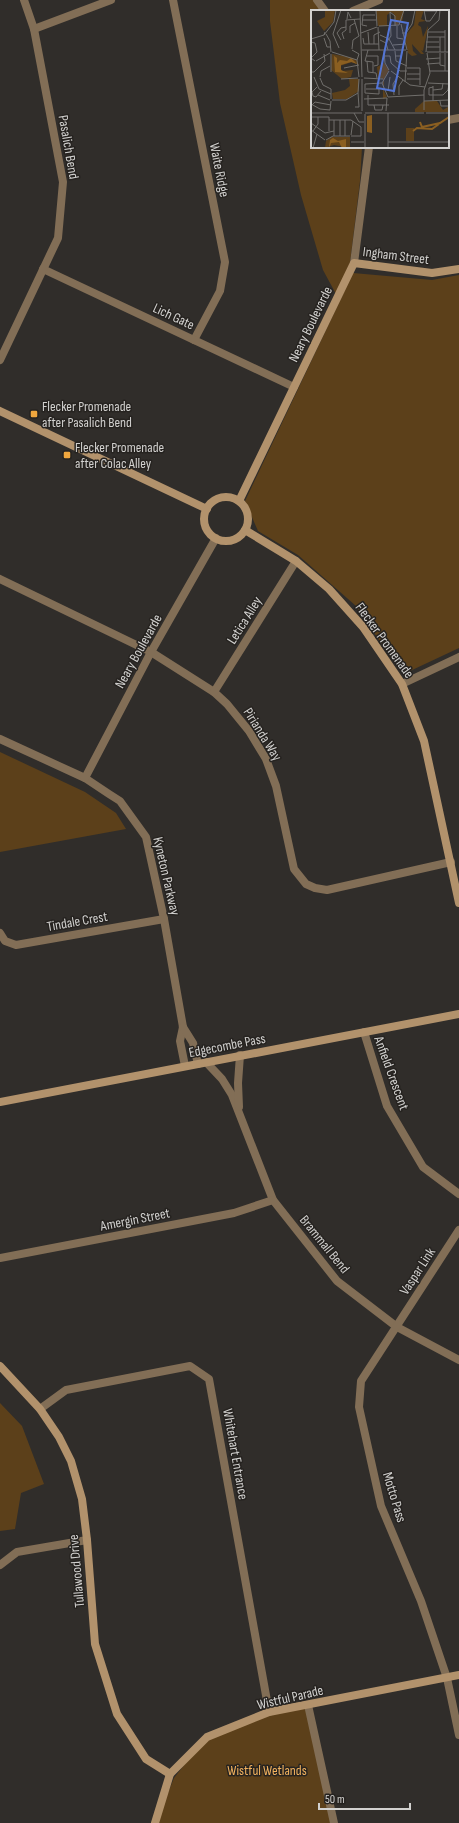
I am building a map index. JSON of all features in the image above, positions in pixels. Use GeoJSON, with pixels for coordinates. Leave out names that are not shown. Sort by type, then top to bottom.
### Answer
{"type":"FeatureCollection","features":[{"type":"Feature","properties":{"kind":"street","name":"Pasalich Bend"},"geometry":{"type":"LineString","coordinates":[[0,360],[58,238],[63,182],[34,29],[24,0]]}},
{"type":"Feature","properties":{"kind":"street"},"geometry":{"type":"LineString","coordinates":[[34,29],[112,0]]}},
{"type":"Feature","properties":{"kind":"street","name":"Waite Ridge"},"geometry":{"type":"LineString","coordinates":[[173,0],[225,262],[220,291],[194,340]]}},
{"type":"Feature","properties":{"kind":"street"},"geometry":{"type":"LineString","coordinates":[[317,0],[324,10]]}},
{"type":"Feature","properties":{"kind":"street"},"geometry":{"type":"LineString","coordinates":[[355,10],[379,0]]}},
{"type":"Feature","properties":{"kind":"street"},"geometry":{"type":"LineString","coordinates":[[449,120],[459,118]]}},
{"type":"Feature","properties":{"kind":"street","name":"Neary Boulevarde"},"geometry":{"type":"LineString","coordinates":[[238,501],[354,263],[368,148]]}},
{"type":"Feature","properties":{"kind":"street","name":"Ingham Street"},"geometry":{"type":"LineString","coordinates":[[354,263],[432,273],[459,268]]}},
{"type":"Feature","properties":{"kind":"street","name":"Lich Gate"},"geometry":{"type":"LineString","coordinates":[[43,269],[294,387]]}},
{"type":"Feature","properties":{"kind":"street"},"geometry":{"type":"LineString","coordinates":[[0,411],[207,509]]}},
{"type":"Feature","properties":{"kind":"street"},"geometry":{"type":"LineString","coordinates":[[224,497],[238,501],[247,511],[248,524],[241,535],[229,540],[216,538],[207,529],[204,515],[207,509],[217,499],[224,497]]}},
{"type":"Feature","properties":{"kind":"street","name":"Flecker Promenade"},"geometry":{"type":"LineString","coordinates":[[245,530],[296,561],[328,589],[363,627],[402,684],[424,742],[459,903]]}},
{"type":"Feature","properties":{"kind":"street","name":"Neary Boulevarde"},"geometry":{"type":"LineString","coordinates":[[85,778],[151,652],[216,538]]}},
{"type":"Feature","properties":{"kind":"street","name":"Letica Alley"},"geometry":{"type":"LineString","coordinates":[[214,692],[296,561]]}},
{"type":"Feature","properties":{"kind":"street","name":"Pirianda Way"},"geometry":{"type":"LineString","coordinates":[[0,579],[151,652],[214,692],[227,704],[249,731],[266,759],[276,786],[294,869],[306,884],[315,888],[327,890],[451,862]]}},
{"type":"Feature","properties":{"kind":"street"},"geometry":{"type":"LineString","coordinates":[[402,684],[459,657]]}},
{"type":"Feature","properties":{"kind":"street","name":"Kyneton Parkway"},"geometry":{"type":"LineString","coordinates":[[0,739],[85,778],[120,801],[146,837],[164,919],[183,1027],[193,1043],[202,1063]]}},
{"type":"Feature","properties":{"kind":"street","name":"Tindale Crest"},"geometry":{"type":"LineString","coordinates":[[0,933],[5,941],[16,945],[164,919]]}},
{"type":"Feature","properties":{"kind":"street","name":"Edgecombe Pass"},"geometry":{"type":"LineString","coordinates":[[0,1102],[459,1014]]}},
{"type":"Feature","properties":{"kind":"street","name":"Kyneton Parkway"},"geometry":{"type":"LineString","coordinates":[[183,1027],[180,1041],[185,1066]]}},
{"type":"Feature","properties":{"kind":"street","name":"Anfield Crescent"},"geometry":{"type":"LineString","coordinates":[[364,1032],[387,1106],[423,1166],[459,1194]]}},
{"type":"Feature","properties":{"kind":"street","name":"Brammall Bend"},"geometry":{"type":"LineString","coordinates":[[240,1055],[238,1083],[240,1114]]}},
{"type":"Feature","properties":{"kind":"street","name":"Brammall Bend"},"geometry":{"type":"LineString","coordinates":[[202,1063],[222,1079],[232,1095],[274,1200],[337,1281],[397,1327],[459,1360]]}},
{"type":"Feature","properties":{"kind":"street","name":"Amergin Street"},"geometry":{"type":"LineString","coordinates":[[0,1258],[234,1213],[274,1200]]}},
{"type":"Feature","properties":{"kind":"street","name":"Vaspar Link"},"geometry":{"type":"LineString","coordinates":[[397,1327],[459,1230]]}},
{"type":"Feature","properties":{"kind":"street","name":"Motto Pass"},"geometry":{"type":"LineString","coordinates":[[397,1327],[362,1381],[359,1407],[381,1506],[421,1600],[447,1678],[459,1736]]}},
{"type":"Feature","properties":{"kind":"street","name":"Tullawood Drive"},"geometry":{"type":"LineString","coordinates":[[0,1366],[40,1409],[59,1436],[71,1461],[82,1499],[87,1540],[95,1644],[117,1714],[146,1759],[170,1774]]}},
{"type":"Feature","properties":{"kind":"street","name":"Whitehart Entrance"},"geometry":{"type":"LineString","coordinates":[[40,1409],[66,1390],[190,1366],[209,1379],[269,1712]]}},
{"type":"Feature","properties":{"kind":"street"},"geometry":{"type":"LineString","coordinates":[[0,1565],[17,1552],[87,1540]]}},
{"type":"Feature","properties":{"kind":"street","name":"Wistful Parade"},"geometry":{"type":"LineString","coordinates":[[155,1823],[170,1774],[207,1737],[269,1712],[459,1676]]}},
{"type":"Feature","properties":{"kind":"street"},"geometry":{"type":"LineString","coordinates":[[308,1705],[334,1823]]}},
{"type":"Feature","properties":{"kind":"green space"},"geometry":{"type":"Polygon","coordinates":[[[270,0],[318,0],[325,10],[311,10],[311,148],[362,148],[360,181],[350,263],[336,294],[323,270],[301,195],[280,103],[270,21],[270,0]]]}},
{"type":"Feature","properties":{"kind":"green space"},"geometry":{"type":"Polygon","coordinates":[[[353,273],[432,280],[459,275],[459,648],[410,671],[398,668],[356,606],[298,555],[258,531],[245,501],[353,273]]]}},
{"type":"Feature","properties":{"kind":"green space"},"geometry":{"type":"Polygon","coordinates":[[[0,752],[85,792],[116,813],[126,829],[0,852],[0,752]]]}},
{"type":"Feature","properties":{"kind":"green space"},"geometry":{"type":"Polygon","coordinates":[[[0,1403],[22,1426],[44,1484],[21,1493],[15,1529],[0,1531],[0,1403]]]}},
{"type":"Feature","properties":{"kind":"green space","name":"Wistful Wetlands"},"geometry":{"type":"Polygon","coordinates":[[[308,1705],[333,1823],[156,1823],[174,1778],[207,1736],[271,1713],[308,1705]]]}},
{"type":"Feature","properties":{"kind":"place","name":"Flecker Promenade after Pasalich Bend"},"geometry":{"type":"Point","coordinates":[34,414]}},
{"type":"Feature","properties":{"kind":"place","name":"Flecker Promenade after Colac Alley"},"geometry":{"type":"Point","coordinates":[67,455]}}]}
